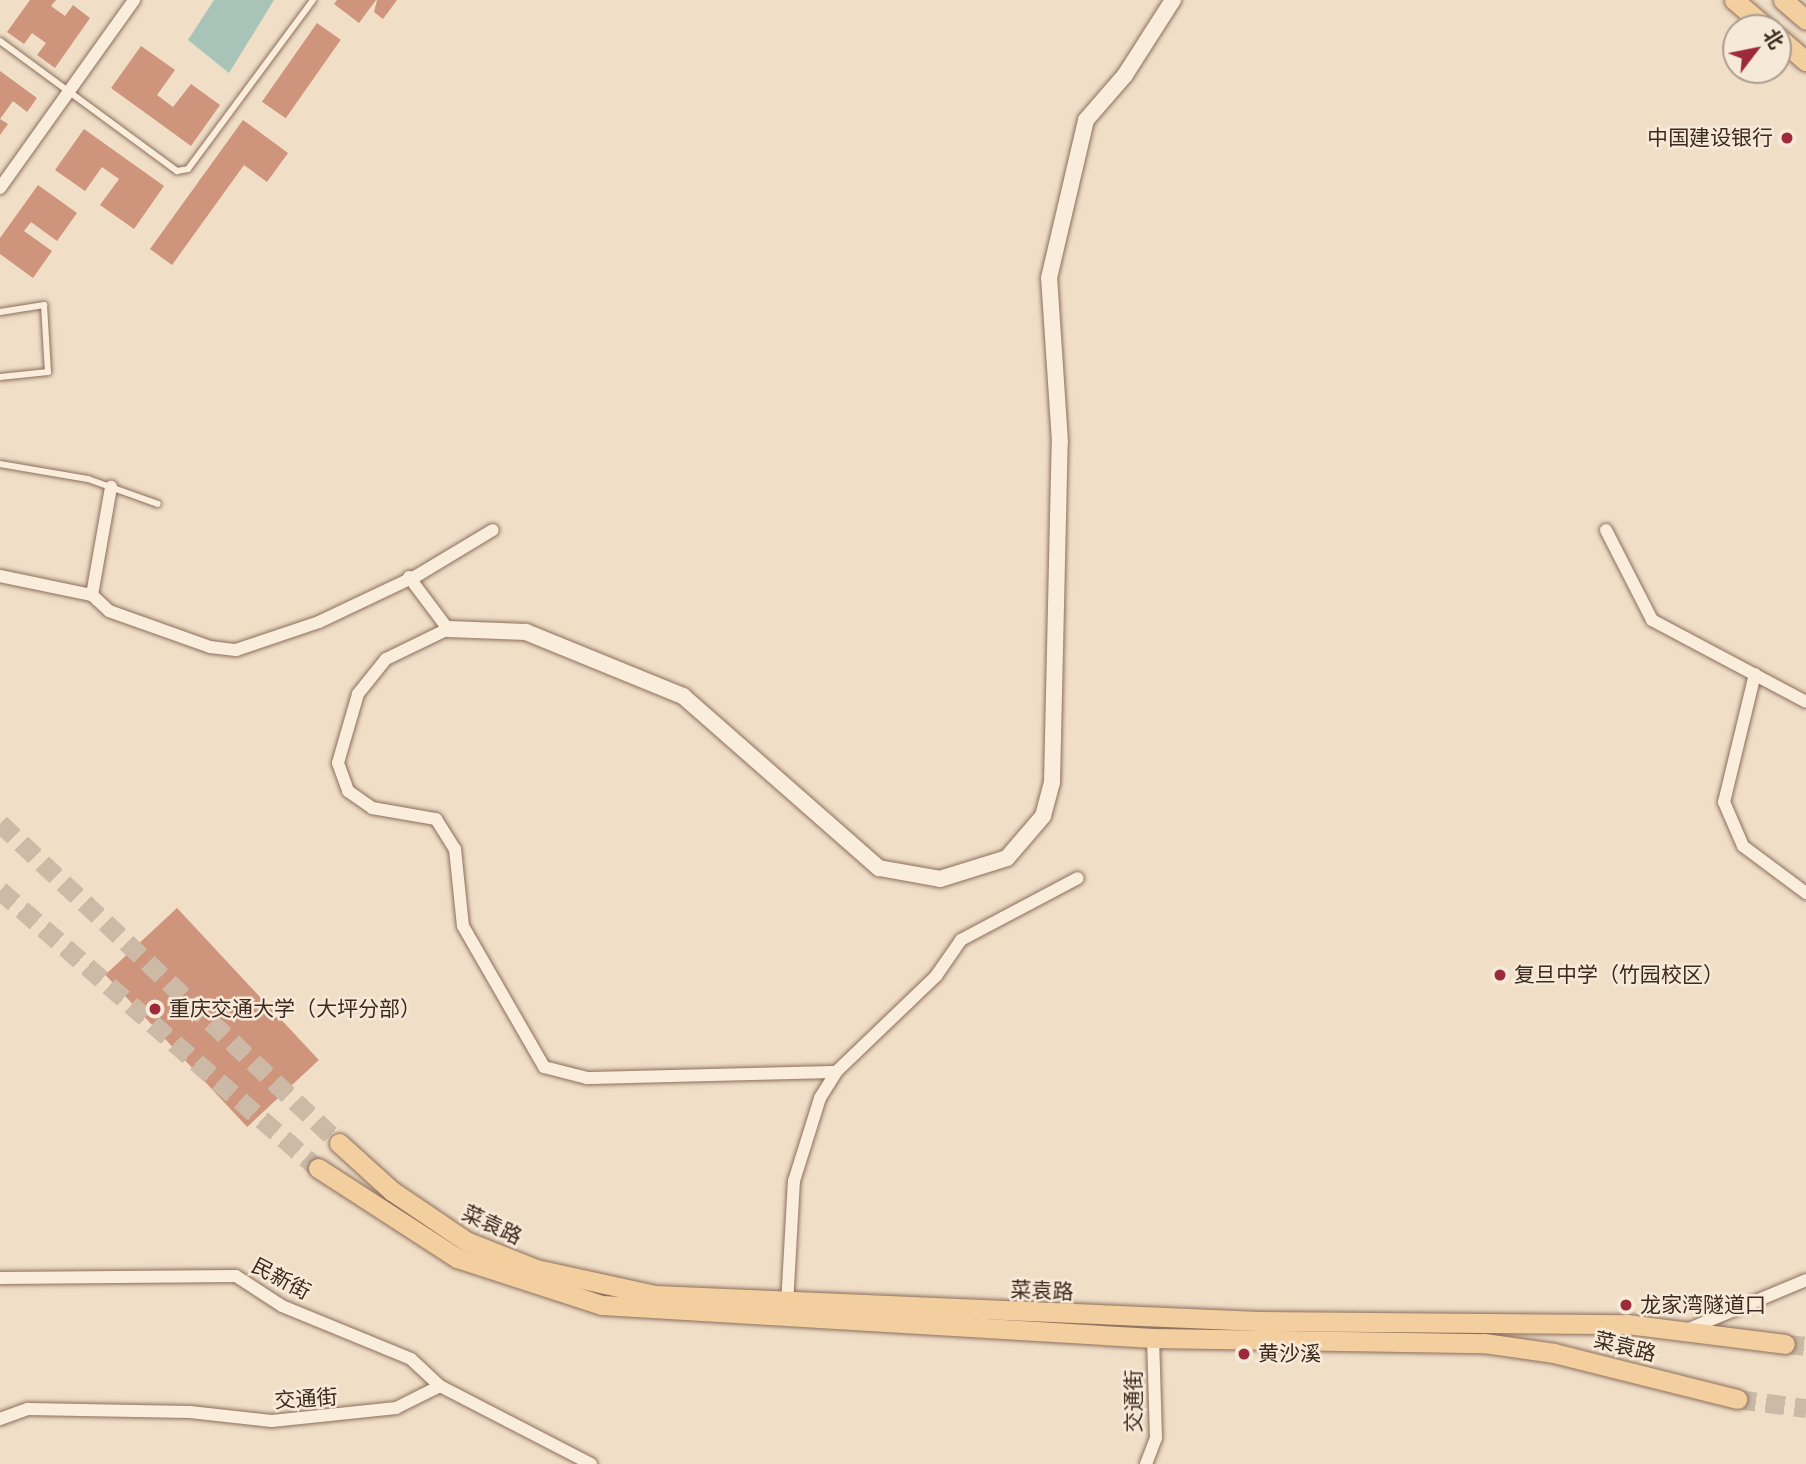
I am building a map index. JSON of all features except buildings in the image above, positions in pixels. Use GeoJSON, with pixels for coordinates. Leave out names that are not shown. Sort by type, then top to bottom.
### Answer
{"type":"FeatureCollection","features":[{"type":"Feature","properties":{"kind":"main road"},"geometry":{"type":"LineString","coordinates":[[1734,0],[1750,14]]}},
{"type":"Feature","properties":{"kind":"main road"},"geometry":{"type":"LineString","coordinates":[[1783,0],[1806,20]]}},
{"type":"Feature","properties":{"kind":"main road"},"geometry":{"type":"LineString","coordinates":[[1792,49],[1806,61]]}},
{"type":"Feature","properties":{"kind":"main road","name":"菜袁路"},"geometry":{"type":"LineString","coordinates":[[339,1143],[429,1219],[536,1269],[643,1293],[787,1305],[1689,1329],[1785,1344]]}},
{"type":"Feature","properties":{"kind":"main road","name":"菜袁路"},"geometry":{"type":"LineString","coordinates":[[318,1168],[457,1258],[602,1305],[1153,1338],[1485,1343],[1554,1353],[1737,1399]]}},
{"type":"Feature","properties":{"kind":"street"},"geometry":{"type":"LineString","coordinates":[[0,188],[134,0]]}},
{"type":"Feature","properties":{"kind":"street"},"geometry":{"type":"LineString","coordinates":[[836,1072],[587,1078],[544,1067],[463,926],[454,849],[436,819],[372,808],[348,791],[338,763],[358,694],[379,668],[421,637],[448,629],[526,632],[683,696],[879,868],[940,879],[1007,858],[1043,816],[1055,740],[1060,442],[1049,278],[1086,120],[1125,75],[1173,0]]}},
{"type":"Feature","properties":{"kind":"street"},"geometry":{"type":"LineString","coordinates":[[92,596],[111,487]]}},
{"type":"Feature","properties":{"kind":"street"},"geometry":{"type":"LineString","coordinates":[[0,576],[92,596],[109,611],[210,647],[236,650],[318,622],[409,577],[493,530]]}},
{"type":"Feature","properties":{"kind":"street"},"geometry":{"type":"LineString","coordinates":[[1606,530],[1652,620],[1806,702]]}},
{"type":"Feature","properties":{"kind":"street"},"geometry":{"type":"LineString","coordinates":[[409,577],[448,629]]}},
{"type":"Feature","properties":{"kind":"street"},"geometry":{"type":"LineString","coordinates":[[1755,674],[1724,802],[1742,846],[1806,893]]}},
{"type":"Feature","properties":{"kind":"street"},"geometry":{"type":"LineString","coordinates":[[787,1305],[794,1181],[820,1098],[836,1072],[936,976],[961,940],[1078,878]]}},
{"type":"Feature","properties":{"kind":"street","name":"民新街"},"geometry":{"type":"LineString","coordinates":[[0,1278],[236,1276],[282,1306],[411,1359],[440,1386]]}},
{"type":"Feature","properties":{"kind":"street"},"geometry":{"type":"LineString","coordinates":[[1689,1329],[1806,1280]]}},
{"type":"Feature","properties":{"kind":"street","name":"交通街"},"geometry":{"type":"LineString","coordinates":[[1146,1464],[1156,1438],[1153,1338]]}},
{"type":"Feature","properties":{"kind":"street"},"geometry":{"type":"LineString","coordinates":[[440,1386],[591,1464]]}},
{"type":"Feature","properties":{"kind":"street","name":"交通街"},"geometry":{"type":"LineString","coordinates":[[0,1419],[28,1409],[190,1412],[272,1422],[396,1408],[440,1386]]}},
{"type":"Feature","properties":{"kind":"lane"},"geometry":{"type":"LineString","coordinates":[[0,41],[67,94],[177,171],[188,169],[313,0]]}},
{"type":"Feature","properties":{"kind":"lane"},"geometry":{"type":"LineString","coordinates":[[0,312],[44,304],[48,372],[0,377]]}},
{"type":"Feature","properties":{"kind":"lane"},"geometry":{"type":"LineString","coordinates":[[0,464],[111,487],[158,504]]}},
{"type":"Feature","properties":{"kind":"shaded area"},"geometry":{"type":"Polygon","coordinates":[[[214,0],[274,0],[229,73],[188,40],[214,0]]]}},
{"type":"Feature","properties":{"kind":"tunnel"},"geometry":{"type":"LineString","coordinates":[[0,823],[339,1143]]}},
{"type":"Feature","properties":{"kind":"tunnel"},"geometry":{"type":"LineString","coordinates":[[0,890],[318,1168]]}},
{"type":"Feature","properties":{"kind":"tunnel"},"geometry":{"type":"LineString","coordinates":[[1785,1344],[1806,1346]]}},
{"type":"Feature","properties":{"kind":"tunnel"},"geometry":{"type":"LineString","coordinates":[[1737,1399],[1806,1408]]}},
{"type":"Feature","properties":{"kind":"place","name":"中国建设银行"},"geometry":{"type":"Point","coordinates":[1787,138]}},
{"type":"Feature","properties":{"kind":"place","name":"复旦中学（竹园校区）"},"geometry":{"type":"Point","coordinates":[1500,975]}},
{"type":"Feature","properties":{"kind":"place","name":"重庆交通大学（大坪分部）"},"geometry":{"type":"Point","coordinates":[155,1009]}},
{"type":"Feature","properties":{"kind":"place","name":"龙家湾隧道口"},"geometry":{"type":"Point","coordinates":[1626,1305]}},
{"type":"Feature","properties":{"kind":"place","name":"黄沙溪"},"geometry":{"type":"Point","coordinates":[1244,1354]}}]}
